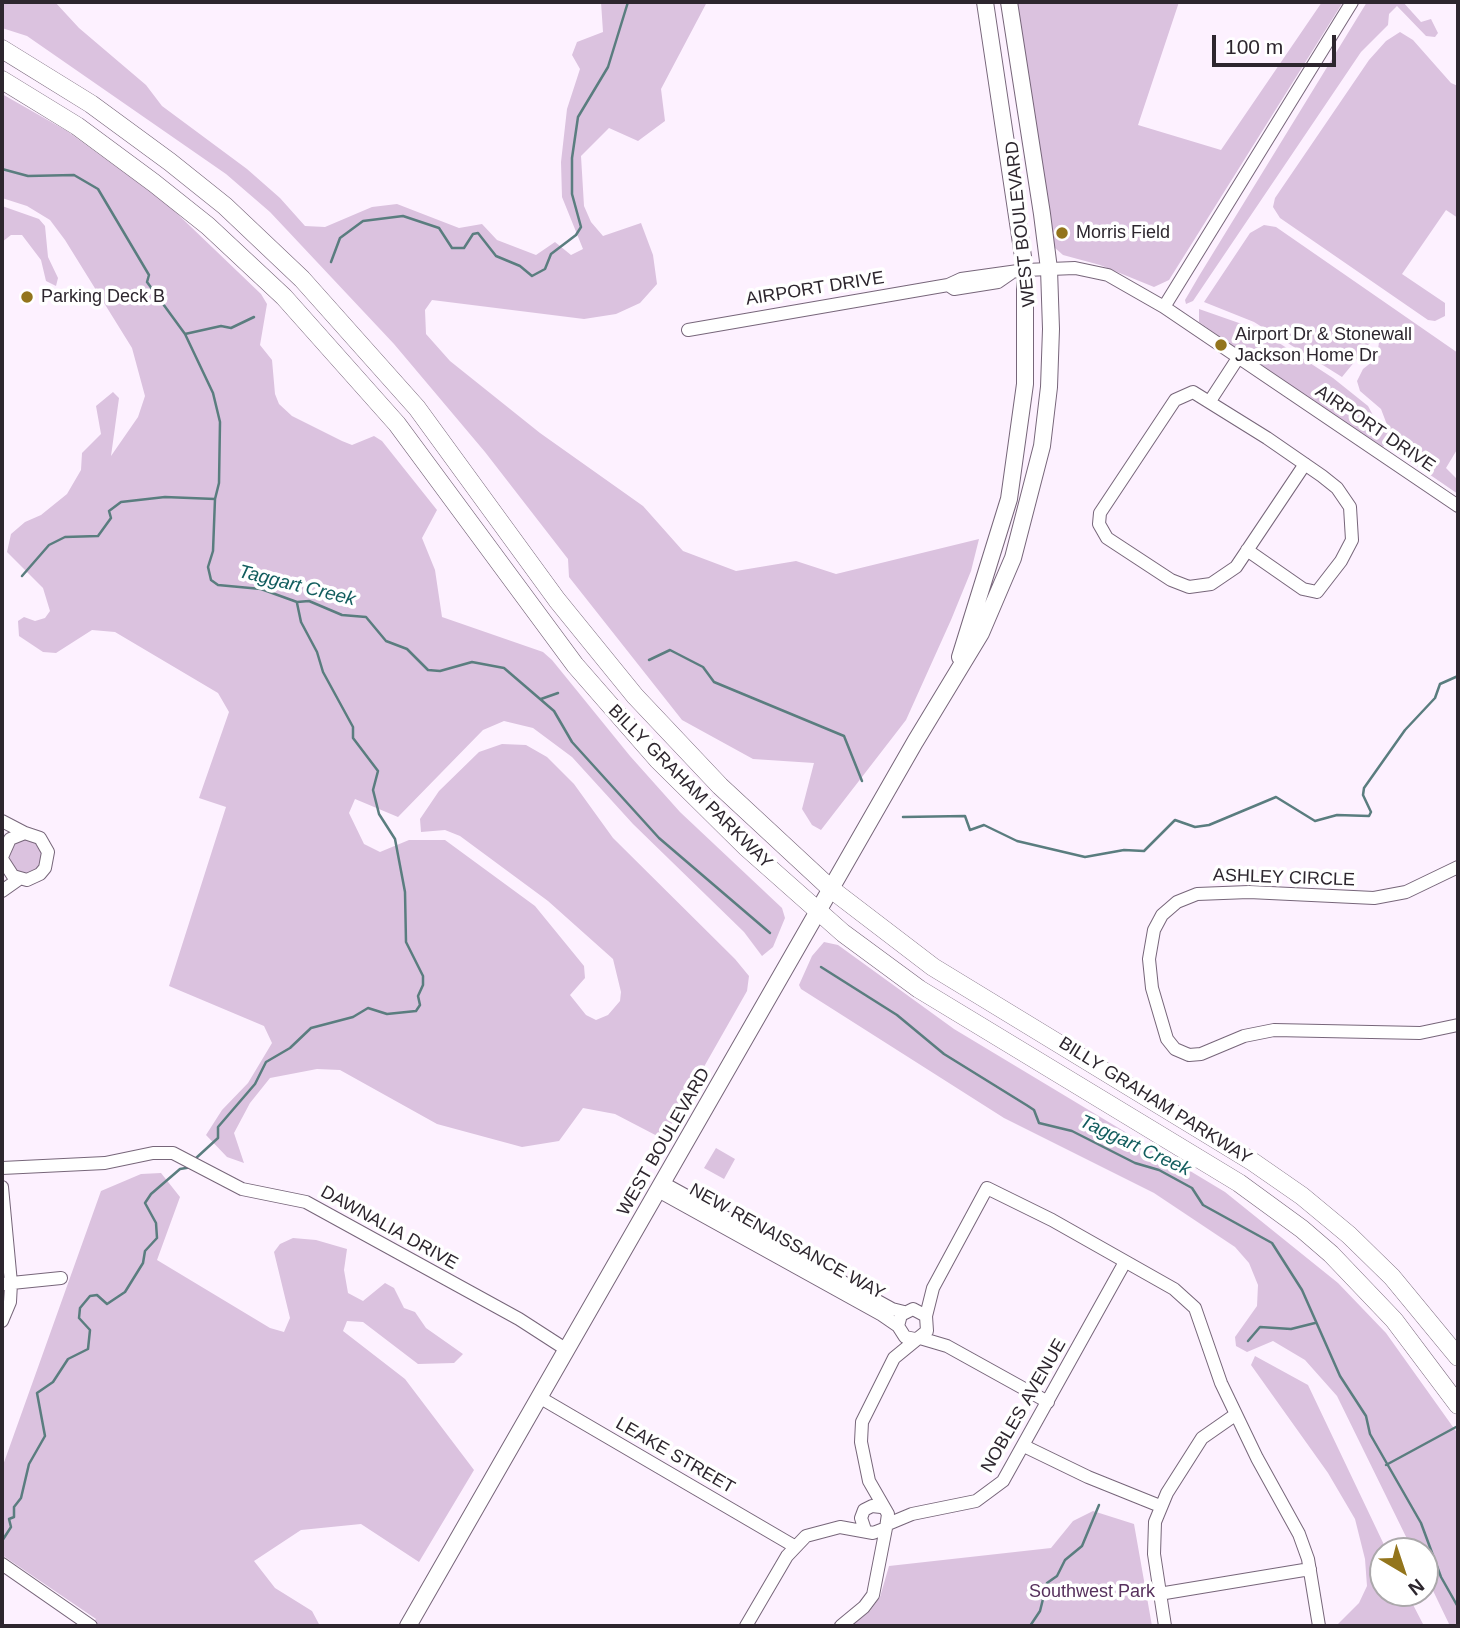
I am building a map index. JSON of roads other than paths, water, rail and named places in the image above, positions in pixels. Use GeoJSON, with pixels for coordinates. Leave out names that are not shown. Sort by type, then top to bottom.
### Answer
{"type":"FeatureCollection","features":[{"type":"Feature","properties":{"kind":"highway","name":"BILLY GRAHAM PARKWAY"},"geometry":{"type":"LineString","coordinates":[[2,49],[91,104],[170,162],[225,206],[302,279],[417,408],[556,600],[635,696],[720,786],[831,889],[933,967],[1253,1162],[1302,1196],[1349,1235],[1392,1277],[1458,1357]]}},
{"type":"Feature","properties":{"kind":"highway","name":"BILLY GRAHAM PARKWAY"},"geometry":{"type":"LineString","coordinates":[[2,80],[77,126],[154,183],[208,226],[284,297],[397,424],[536,616],[615,713],[702,805],[818,912],[919,989],[1239,1183],[1302,1229],[1348,1271],[1394,1320],[1458,1405]]}},
{"type":"Feature","properties":{"kind":"highway"},"geometry":{"type":"LineString","coordinates":[[2,86],[22,92]]}},
{"type":"Feature","properties":{"kind":"main road","name":"WEST BOULEVARD"},"geometry":{"type":"LineString","coordinates":[[954,676],[994,554],[1019,443],[1027,327],[985,2]]}},
{"type":"Feature","properties":{"kind":"main road","name":"WEST BOULEVARD"},"geometry":{"type":"LineString","coordinates":[[408,1626],[993,611],[1030,502],[1042,446],[1049,387],[1049,269],[1009,2]]}},
{"type":"Feature","properties":{"kind":"street"},"geometry":{"type":"LineString","coordinates":[[1164,307],[1352,2]]}},
{"type":"Feature","properties":{"kind":"street","name":"AIRPORT DRIVE"},"geometry":{"type":"LineString","coordinates":[[688,330],[948,285],[961,279],[1018,271],[1075,268],[1108,275],[1164,307],[1458,506]]}},
{"type":"Feature","properties":{"kind":"street"},"geometry":{"type":"LineString","coordinates":[[1210,401],[1238,358]]}},
{"type":"Feature","properties":{"kind":"street"},"geometry":{"type":"LineString","coordinates":[[1247,550],[1311,593],[1323,586],[1352,540],[1350,507],[1337,488],[1305,464],[1193,392],[1175,400],[1102,509],[1099,524],[1107,538],[1171,580],[1189,587],[1211,584],[1223,578],[1247,550],[1305,464]]}},
{"type":"Feature","properties":{"kind":"street"},"geometry":{"type":"LineString","coordinates":[[2,821],[40,838],[48,852],[48,860],[40,874],[19,879],[2,891]]}},
{"type":"Feature","properties":{"kind":"street"},"geometry":{"type":"LineString","coordinates":[[19,879],[7,872],[2,860],[2,850],[10,839],[25,833]]}},
{"type":"Feature","properties":{"kind":"street","name":"ASHLEY CIRCLE"},"geometry":{"type":"LineString","coordinates":[[1458,867],[1406,892],[1374,898],[1249,892],[1197,894],[1177,902],[1162,915],[1154,930],[1149,959],[1152,988],[1167,1039],[1175,1049],[1189,1055],[1201,1054],[1244,1036],[1274,1030],[1420,1033],[1458,1025]]}},
{"type":"Feature","properties":{"kind":"street","name":"DAWNALIA DRIVE"},"geometry":{"type":"LineString","coordinates":[[2,1168],[106,1163],[158,1152],[187,1158],[242,1189],[306,1202],[519,1319],[567,1350]]}},
{"type":"Feature","properties":{"kind":"street"},"geometry":{"type":"LineString","coordinates":[[2,1187],[9,1302],[2,1321]]}},
{"type":"Feature","properties":{"kind":"street","name":"NEW RENAISSANCE WAY"},"geometry":{"type":"LineString","coordinates":[[661,1187],[892,1309],[909,1310]]}},
{"type":"Feature","properties":{"kind":"street","name":"NEW RENAISSANCE WAY"},"geometry":{"type":"LineString","coordinates":[[661,1187],[882,1315],[898,1328]]}},
{"type":"Feature","properties":{"kind":"street"},"geometry":{"type":"LineString","coordinates":[[894,1358],[927,1331],[933,1288],[987,1188],[1052,1220],[1174,1289],[1195,1308],[1220,1383],[1299,1534],[1310,1569],[1319,1626]]}},
{"type":"Feature","properties":{"kind":"street","name":"NOBLES AVENUE"},"geometry":{"type":"LineString","coordinates":[[887,1526],[912,1514],[987,1495],[1003,1481],[1125,1262]]}},
{"type":"Feature","properties":{"kind":"street"},"geometry":{"type":"LineString","coordinates":[[7,1284],[61,1278]]}},
{"type":"Feature","properties":{"kind":"street"},"geometry":{"type":"LineString","coordinates":[[841,1626],[864,1607],[873,1595],[887,1526],[883,1508],[869,1481],[861,1442],[862,1422],[894,1358],[898,1328],[909,1310],[933,1288]]}},
{"type":"Feature","properties":{"kind":"street"},"geometry":{"type":"LineString","coordinates":[[909,1310],[927,1318],[947,1346]]}},
{"type":"Feature","properties":{"kind":"street"},"geometry":{"type":"LineString","coordinates":[[898,1328],[905,1336],[947,1346],[1048,1402]]}},
{"type":"Feature","properties":{"kind":"street","name":"LEAKE STREET"},"geometry":{"type":"LineString","coordinates":[[539,1397],[794,1546]]}},
{"type":"Feature","properties":{"kind":"street"},"geometry":{"type":"LineString","coordinates":[[1165,1626],[1153,1539],[1160,1506],[1202,1438],[1235,1415]]}},
{"type":"Feature","properties":{"kind":"street"},"geometry":{"type":"LineString","coordinates":[[1024,1446],[1088,1477],[1160,1506]]}},
{"type":"Feature","properties":{"kind":"street"},"geometry":{"type":"LineString","coordinates":[[869,1481],[861,1522],[879,1559]]}},
{"type":"Feature","properties":{"kind":"street"},"geometry":{"type":"LineString","coordinates":[[746,1626],[794,1546],[813,1533],[840,1527],[872,1506],[883,1508]]}},
{"type":"Feature","properties":{"kind":"street","name":"NOBLES AVENUE"},"geometry":{"type":"LineString","coordinates":[[883,1508],[912,1514]]}},
{"type":"Feature","properties":{"kind":"street"},"geometry":{"type":"LineString","coordinates":[[840,1527],[878,1533],[887,1526]]}},
{"type":"Feature","properties":{"kind":"street"},"geometry":{"type":"LineString","coordinates":[[2,1564],[91,1626]]}},
{"type":"Feature","properties":{"kind":"street"},"geometry":{"type":"LineString","coordinates":[[1159,1594],[1310,1569]]}},
{"type":"Feature","properties":{"kind":"waterway"},"geometry":{"type":"LineString","coordinates":[[331,262],[340,238],[363,221],[403,216],[439,228],[452,248],[464,248],[473,234],[478,233],[496,256],[520,266],[532,276],[545,269],[551,254],[576,235],[581,227],[572,194],[572,158],[578,117],[608,67],[628,2]]}},
{"type":"Feature","properties":{"kind":"waterway","name":"Taggart Creek"},"geometry":{"type":"LineString","coordinates":[[2,169],[28,176],[74,175],[98,189],[149,275],[147,282],[185,334],[213,393],[220,422],[219,483],[215,499],[213,551],[208,567],[211,580],[218,585],[261,589],[297,602],[309,601],[342,615],[366,617],[386,641],[407,649],[428,670],[440,671],[472,662],[504,668],[554,711],[572,742],[659,838],[770,933]]}},
{"type":"Feature","properties":{"kind":"waterway"},"geometry":{"type":"LineString","coordinates":[[185,334],[221,326],[231,328],[254,317]]}},
{"type":"Feature","properties":{"kind":"waterway"},"geometry":{"type":"LineString","coordinates":[[22,576],[49,545],[65,537],[98,536],[111,518],[109,511],[121,502],[165,497],[215,499]]}},
{"type":"Feature","properties":{"kind":"waterway"},"geometry":{"type":"LineString","coordinates":[[195,1159],[218,1138],[218,1127],[255,1084],[266,1062],[290,1048],[311,1028],[353,1017],[368,1008],[387,1014],[416,1011],[420,1005],[418,996],[423,985],[423,976],[406,942],[405,892],[395,839],[379,814],[373,790],[378,771],[353,738],[353,727],[323,672],[317,652],[301,622],[297,603]]}},
{"type":"Feature","properties":{"kind":"waterway"},"geometry":{"type":"LineString","coordinates":[[649,660],[670,650],[703,667],[714,682],[844,736],[862,781]]}},
{"type":"Feature","properties":{"kind":"waterway"},"geometry":{"type":"LineString","coordinates":[[903,817],[965,816],[970,830],[984,825],[1017,841],[1085,857],[1124,850],[1144,851],[1175,820],[1195,827],[1209,825],[1276,797],[1315,821],[1337,815],[1369,816],[1371,812],[1363,795],[1364,788],[1405,730],[1435,698],[1440,684],[1458,676]]}},
{"type":"Feature","properties":{"kind":"waterway"},"geometry":{"type":"LineString","coordinates":[[541,699],[558,693]]}},
{"type":"Feature","properties":{"kind":"waterway","name":"Taggart Creek"},"geometry":{"type":"LineString","coordinates":[[821,967],[897,1015],[944,1054],[1034,1110],[1039,1123],[1072,1131],[1135,1163],[1159,1170],[1192,1188],[1203,1205],[1272,1243],[1302,1290],[1340,1376],[1366,1416],[1370,1434],[1421,1523],[1441,1577],[1458,1607]]}},
{"type":"Feature","properties":{"kind":"waterway"},"geometry":{"type":"LineString","coordinates":[[2,1541],[11,1527],[9,1519],[14,1517],[14,1507],[21,1498],[29,1464],[45,1436],[37,1393],[53,1382],[68,1359],[88,1349],[90,1330],[79,1318],[80,1308],[90,1296],[97,1295],[107,1304],[125,1292],[143,1263],[145,1251],[157,1238],[156,1223],[145,1203],[151,1194],[180,1169],[192,1167]]}},
{"type":"Feature","properties":{"kind":"waterway"},"geometry":{"type":"LineString","coordinates":[[1248,1341],[1260,1327],[1291,1329],[1315,1323]]}},
{"type":"Feature","properties":{"kind":"waterway"},"geometry":{"type":"LineString","coordinates":[[1386,1465],[1456,1427]]}},
{"type":"Feature","properties":{"kind":"waterway"},"geometry":{"type":"LineString","coordinates":[[1030,1626],[1040,1611],[1047,1583],[1057,1576],[1065,1560],[1082,1546],[1099,1505]]}},
{"type":"Feature","properties":{"kind":"place","name":"Morris Field"},"geometry":{"type":"Point","coordinates":[1062,233]}},
{"type":"Feature","properties":{"kind":"place","name":"Parking Deck B"},"geometry":{"type":"Point","coordinates":[27,297]}},
{"type":"Feature","properties":{"kind":"place","name":"Airport Dr & Stonewall Jackson Home Dr"},"geometry":{"type":"Point","coordinates":[1221,345]}},
{"type":"Feature","properties":{"kind":"park label","name":"Southwest Park"},"geometry":{"type":"Point","coordinates":[1092,1592]}}]}
